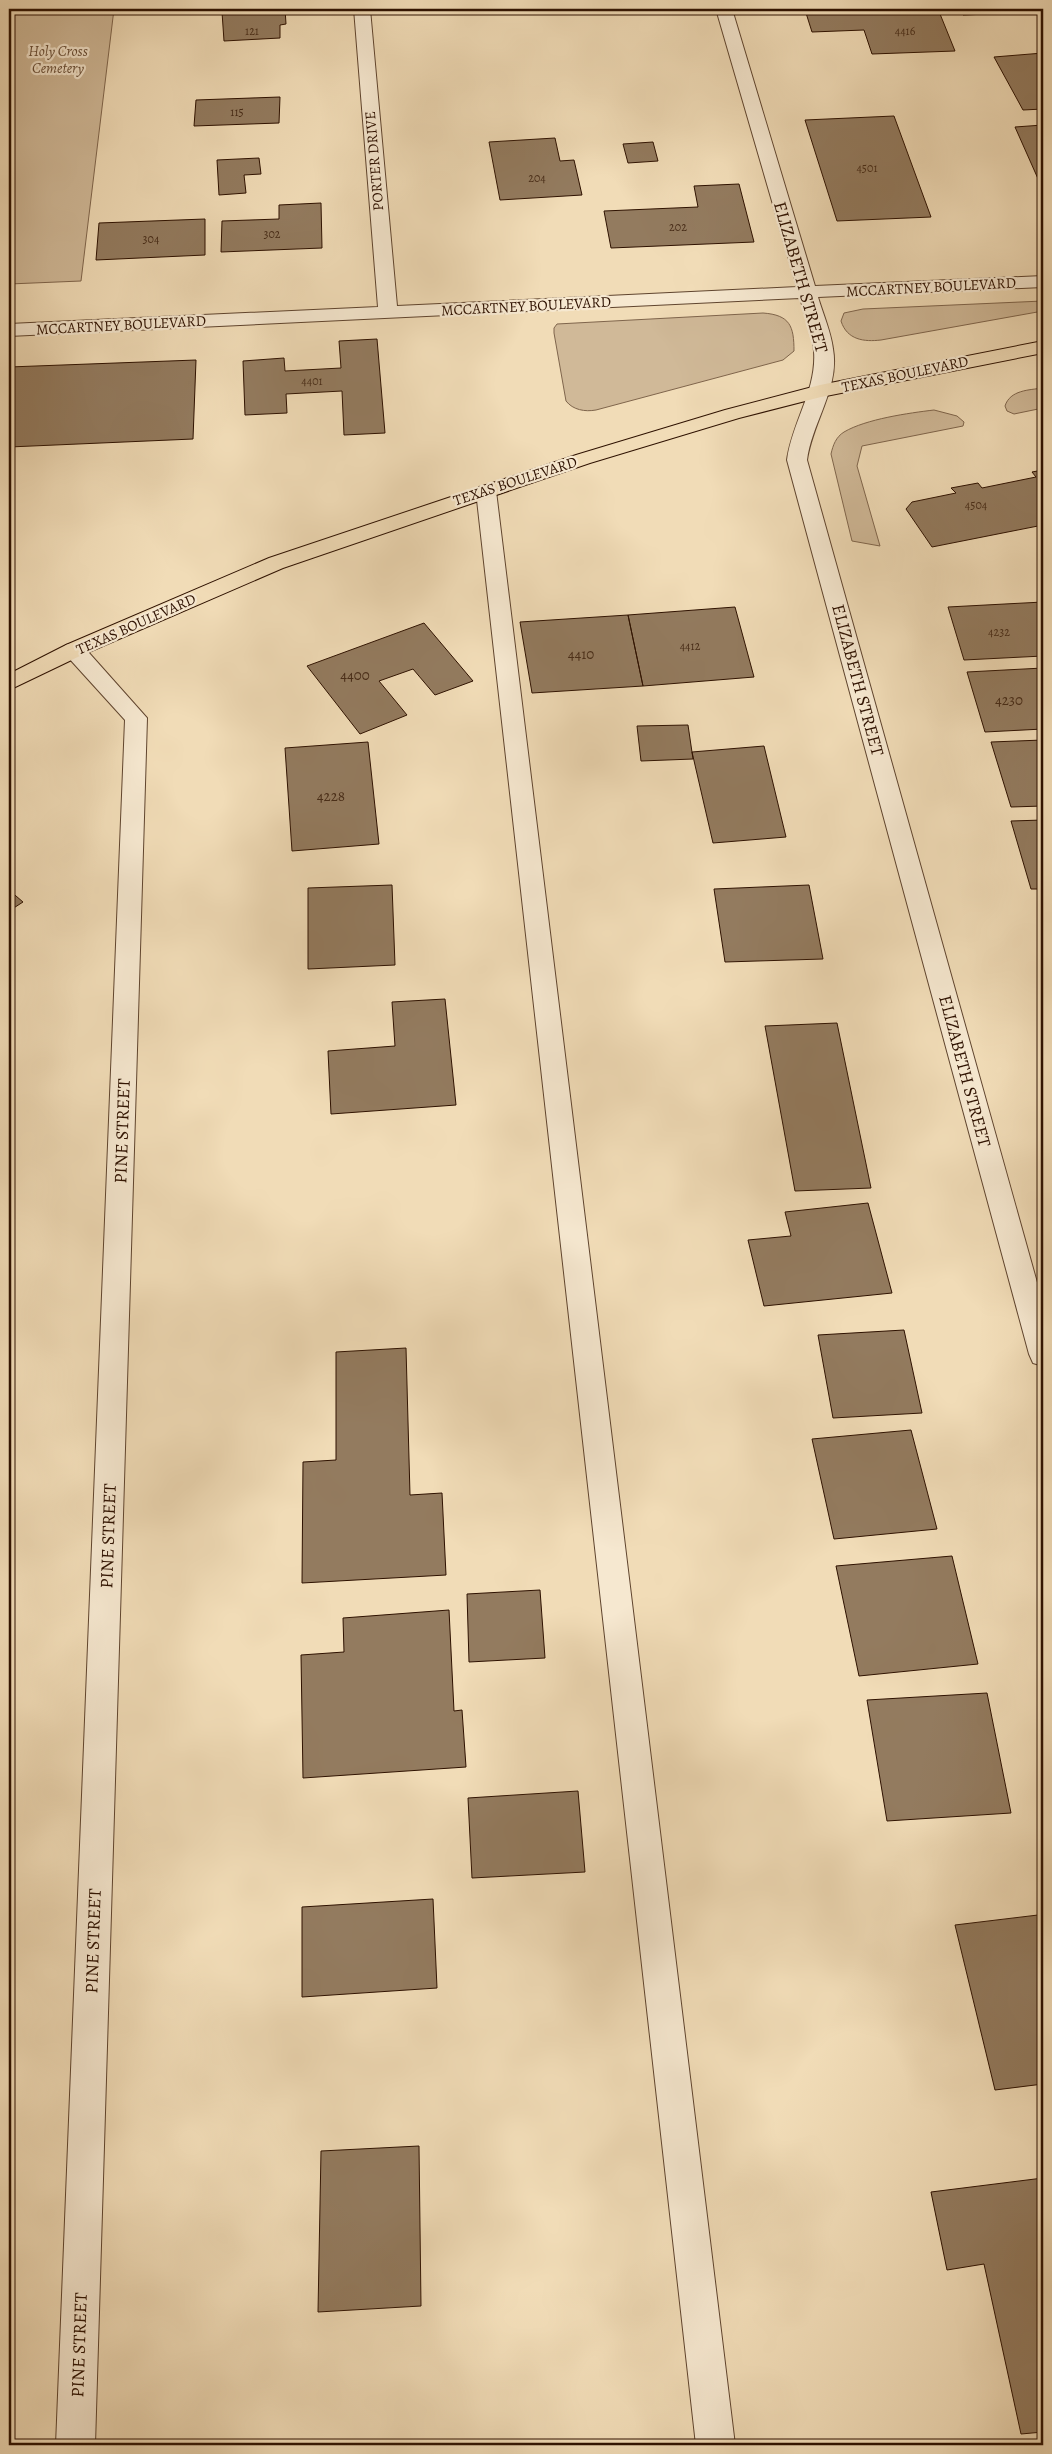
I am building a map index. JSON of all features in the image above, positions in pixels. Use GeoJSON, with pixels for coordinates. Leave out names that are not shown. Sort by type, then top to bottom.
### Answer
{"type":"FeatureCollection","features":[{"type":"Feature","properties":{"kind":"main road","name":"TEXAS BOULEVARD"},"geometry":{"type":"LineString","coordinates":[[9,683],[74,650],[276,563],[486,490],[636,441],[820,391],[1043,347]]}},
{"type":"Feature","properties":{"kind":"street","name":"PORTER DRIVE"},"geometry":{"type":"LineString","coordinates":[[362,9],[388,312]]}},
{"type":"Feature","properties":{"kind":"street","name":"ELIZABETH STREET"},"geometry":{"type":"LineString","coordinates":[[724,9],[824,349],[824,368],[820,391],[800,439],[797,460],[1043,1354]]}},
{"type":"Feature","properties":{"kind":"street","name":"MCCARTNEY BOULEVARD"},"geometry":{"type":"LineString","coordinates":[[9,330],[1043,282]]}},
{"type":"Feature","properties":{"kind":"street"},"geometry":{"type":"LineString","coordinates":[[486,490],[716,2445]]}},
{"type":"Feature","properties":{"kind":"street","name":"PINE STREET"},"geometry":{"type":"LineString","coordinates":[[74,650],[136,718],[76,2445]]}},
{"type":"Feature","properties":{"kind":"green space","name":"Holy Cross Cemetery"},"geometry":{"type":"Polygon","coordinates":[[[9,9],[114,9],[81,281],[9,284],[9,9]]]}},
{"type":"Feature","properties":{"kind":"green space"},"geometry":{"type":"Polygon","coordinates":[[[1043,301],[1043,311],[881,340],[868,341],[852,336],[847,332],[841,321],[844,313],[863,309],[1043,301]]]}},
{"type":"Feature","properties":{"kind":"green space"},"geometry":{"type":"Polygon","coordinates":[[[763,313],[779,316],[789,323],[793,335],[794,351],[783,360],[596,410],[580,410],[566,401],[554,333],[554,328],[557,324],[763,313]]]}},
{"type":"Feature","properties":{"kind":"green space"},"geometry":{"type":"Polygon","coordinates":[[[1043,388],[1043,408],[1014,414],[1007,411],[1005,406],[1011,397],[1026,390],[1043,388]]]}},
{"type":"Feature","properties":{"kind":"green space"},"geometry":{"type":"Polygon","coordinates":[[[934,410],[957,416],[964,422],[963,426],[862,446],[857,466],[880,546],[852,541],[831,454],[837,439],[844,432],[864,423],[934,410]]]}},
{"type":"Feature","properties":{"kind":"building"},"geometry":{"type":"Polygon","coordinates":[[[232,9],[285,9],[286,24],[280,25],[280,38],[224,41],[222,12],[232,11],[232,9]]]}},
{"type":"Feature","properties":{"kind":"building"},"geometry":{"type":"Polygon","coordinates":[[[938,9],[955,51],[872,54],[864,30],[812,32],[806,13],[938,9]]]}},
{"type":"Feature","properties":{"kind":"building"},"geometry":{"type":"Polygon","coordinates":[[[961,9],[987,9],[989,14],[963,15],[961,9]]]}},
{"type":"Feature","properties":{"kind":"building"},"geometry":{"type":"Polygon","coordinates":[[[1043,53],[1043,109],[1023,110],[994,57],[1043,53]]]}},
{"type":"Feature","properties":{"kind":"building"},"geometry":{"type":"Polygon","coordinates":[[[280,97],[279,123],[194,126],[196,100],[280,97]]]}},
{"type":"Feature","properties":{"kind":"building"},"geometry":{"type":"Polygon","coordinates":[[[894,116],[931,217],[837,221],[805,120],[894,116]]]}},
{"type":"Feature","properties":{"kind":"building"},"geometry":{"type":"Polygon","coordinates":[[[1043,125],[1043,190],[1015,127],[1043,125]]]}},
{"type":"Feature","properties":{"kind":"building"},"geometry":{"type":"Polygon","coordinates":[[[555,138],[560,161],[574,160],[582,195],[500,200],[489,142],[555,138]]]}},
{"type":"Feature","properties":{"kind":"building"},"geometry":{"type":"Polygon","coordinates":[[[653,142],[658,161],[628,163],[623,144],[653,142]]]}},
{"type":"Feature","properties":{"kind":"building"},"geometry":{"type":"Polygon","coordinates":[[[259,158],[261,174],[244,175],[246,193],[219,195],[217,160],[259,158]]]}},
{"type":"Feature","properties":{"kind":"building"},"geometry":{"type":"Polygon","coordinates":[[[739,184],[754,242],[611,248],[604,211],[698,207],[694,186],[739,184]]]}},
{"type":"Feature","properties":{"kind":"building"},"geometry":{"type":"Polygon","coordinates":[[[321,203],[322,248],[221,252],[222,221],[279,219],[279,205],[321,203]]]}},
{"type":"Feature","properties":{"kind":"building"},"geometry":{"type":"Polygon","coordinates":[[[205,219],[205,255],[96,260],[99,223],[205,219]]]}},
{"type":"Feature","properties":{"kind":"building"},"geometry":{"type":"Polygon","coordinates":[[[377,339],[385,433],[344,435],[342,391],[286,394],[287,413],[245,415],[243,361],[284,358],[285,371],[341,368],[339,341],[377,339]]]}},
{"type":"Feature","properties":{"kind":"building"},"geometry":{"type":"Polygon","coordinates":[[[196,360],[193,439],[9,447],[9,367],[196,360]]]}},
{"type":"Feature","properties":{"kind":"building"},"geometry":{"type":"Polygon","coordinates":[[[1043,470],[1043,525],[932,547],[906,509],[912,502],[956,493],[951,488],[978,483],[982,488],[1036,477],[1032,472],[1043,470]]]}},
{"type":"Feature","properties":{"kind":"building"},"geometry":{"type":"Polygon","coordinates":[[[1043,602],[1043,656],[964,660],[948,607],[1043,602]]]}},
{"type":"Feature","properties":{"kind":"building"},"geometry":{"type":"Polygon","coordinates":[[[735,607],[754,677],[643,686],[628,615],[735,607]]]}},
{"type":"Feature","properties":{"kind":"building"},"geometry":{"type":"Polygon","coordinates":[[[628,615],[643,686],[532,693],[520,622],[628,615]]]}},
{"type":"Feature","properties":{"kind":"building"},"geometry":{"type":"Polygon","coordinates":[[[424,623],[473,681],[435,695],[413,669],[379,681],[407,715],[360,734],[307,666],[424,623]]]}},
{"type":"Feature","properties":{"kind":"building"},"geometry":{"type":"Polygon","coordinates":[[[1043,668],[1043,729],[985,732],[967,672],[1043,668]]]}},
{"type":"Feature","properties":{"kind":"building"},"geometry":{"type":"Polygon","coordinates":[[[688,725],[693,759],[641,761],[637,726],[688,725]]]}},
{"type":"Feature","properties":{"kind":"building"},"geometry":{"type":"Polygon","coordinates":[[[1043,740],[1043,806],[1011,807],[991,742],[1043,740]]]}},
{"type":"Feature","properties":{"kind":"building"},"geometry":{"type":"Polygon","coordinates":[[[368,742],[379,844],[292,851],[285,748],[368,742]]]}},
{"type":"Feature","properties":{"kind":"building"},"geometry":{"type":"Polygon","coordinates":[[[764,746],[786,837],[713,843],[692,752],[764,746]]]}},
{"type":"Feature","properties":{"kind":"building"},"geometry":{"type":"Polygon","coordinates":[[[1043,820],[1043,889],[1031,889],[1011,821],[1043,820]]]}},
{"type":"Feature","properties":{"kind":"building"},"geometry":{"type":"Polygon","coordinates":[[[392,885],[395,965],[308,969],[308,888],[392,885]]]}},
{"type":"Feature","properties":{"kind":"building"},"geometry":{"type":"Polygon","coordinates":[[[809,885],[823,959],[725,962],[714,889],[809,885]]]}},
{"type":"Feature","properties":{"kind":"building"},"geometry":{"type":"Polygon","coordinates":[[[9,890],[23,902],[9,911],[9,890]]]}},
{"type":"Feature","properties":{"kind":"building"},"geometry":{"type":"Polygon","coordinates":[[[445,999],[456,1105],[331,1114],[328,1051],[395,1046],[392,1002],[445,999]]]}},
{"type":"Feature","properties":{"kind":"building"},"geometry":{"type":"Polygon","coordinates":[[[837,1023],[871,1188],[795,1191],[765,1026],[837,1023]]]}},
{"type":"Feature","properties":{"kind":"building"},"geometry":{"type":"Polygon","coordinates":[[[868,1203],[892,1293],[764,1306],[748,1240],[791,1236],[785,1212],[868,1203]]]}},
{"type":"Feature","properties":{"kind":"building"},"geometry":{"type":"Polygon","coordinates":[[[904,1330],[922,1413],[833,1418],[818,1335],[904,1330]]]}},
{"type":"Feature","properties":{"kind":"building"},"geometry":{"type":"Polygon","coordinates":[[[406,1348],[410,1495],[442,1493],[446,1575],[302,1583],[303,1462],[336,1460],[336,1352],[406,1348]]]}},
{"type":"Feature","properties":{"kind":"building"},"geometry":{"type":"Polygon","coordinates":[[[911,1430],[937,1529],[834,1539],[812,1439],[911,1430]]]}},
{"type":"Feature","properties":{"kind":"building"},"geometry":{"type":"Polygon","coordinates":[[[952,1556],[978,1664],[859,1676],[836,1566],[952,1556]]]}},
{"type":"Feature","properties":{"kind":"building"},"geometry":{"type":"Polygon","coordinates":[[[540,1590],[545,1658],[469,1662],[467,1594],[540,1590]]]}},
{"type":"Feature","properties":{"kind":"building"},"geometry":{"type":"Polygon","coordinates":[[[449,1610],[454,1711],[462,1710],[466,1767],[303,1778],[301,1655],[344,1652],[343,1618],[449,1610]]]}},
{"type":"Feature","properties":{"kind":"building"},"geometry":{"type":"Polygon","coordinates":[[[987,1693],[1011,1813],[887,1821],[867,1700],[987,1693]]]}},
{"type":"Feature","properties":{"kind":"building"},"geometry":{"type":"Polygon","coordinates":[[[578,1791],[585,1872],[472,1878],[468,1798],[578,1791]]]}},
{"type":"Feature","properties":{"kind":"building"},"geometry":{"type":"Polygon","coordinates":[[[433,1899],[437,1988],[302,1997],[302,1907],[433,1899]]]}},
{"type":"Feature","properties":{"kind":"building"},"geometry":{"type":"Polygon","coordinates":[[[1038,1915],[1043,1936],[1043,2084],[995,2090],[955,1925],[1038,1915]]]}},
{"type":"Feature","properties":{"kind":"building"},"geometry":{"type":"Polygon","coordinates":[[[419,2146],[421,2306],[318,2312],[321,2151],[419,2146]]]}},
{"type":"Feature","properties":{"kind":"building"},"geometry":{"type":"Polygon","coordinates":[[[1043,2178],[1043,2432],[1021,2434],[984,2264],[947,2270],[931,2192],[1043,2178]]]}}]}
